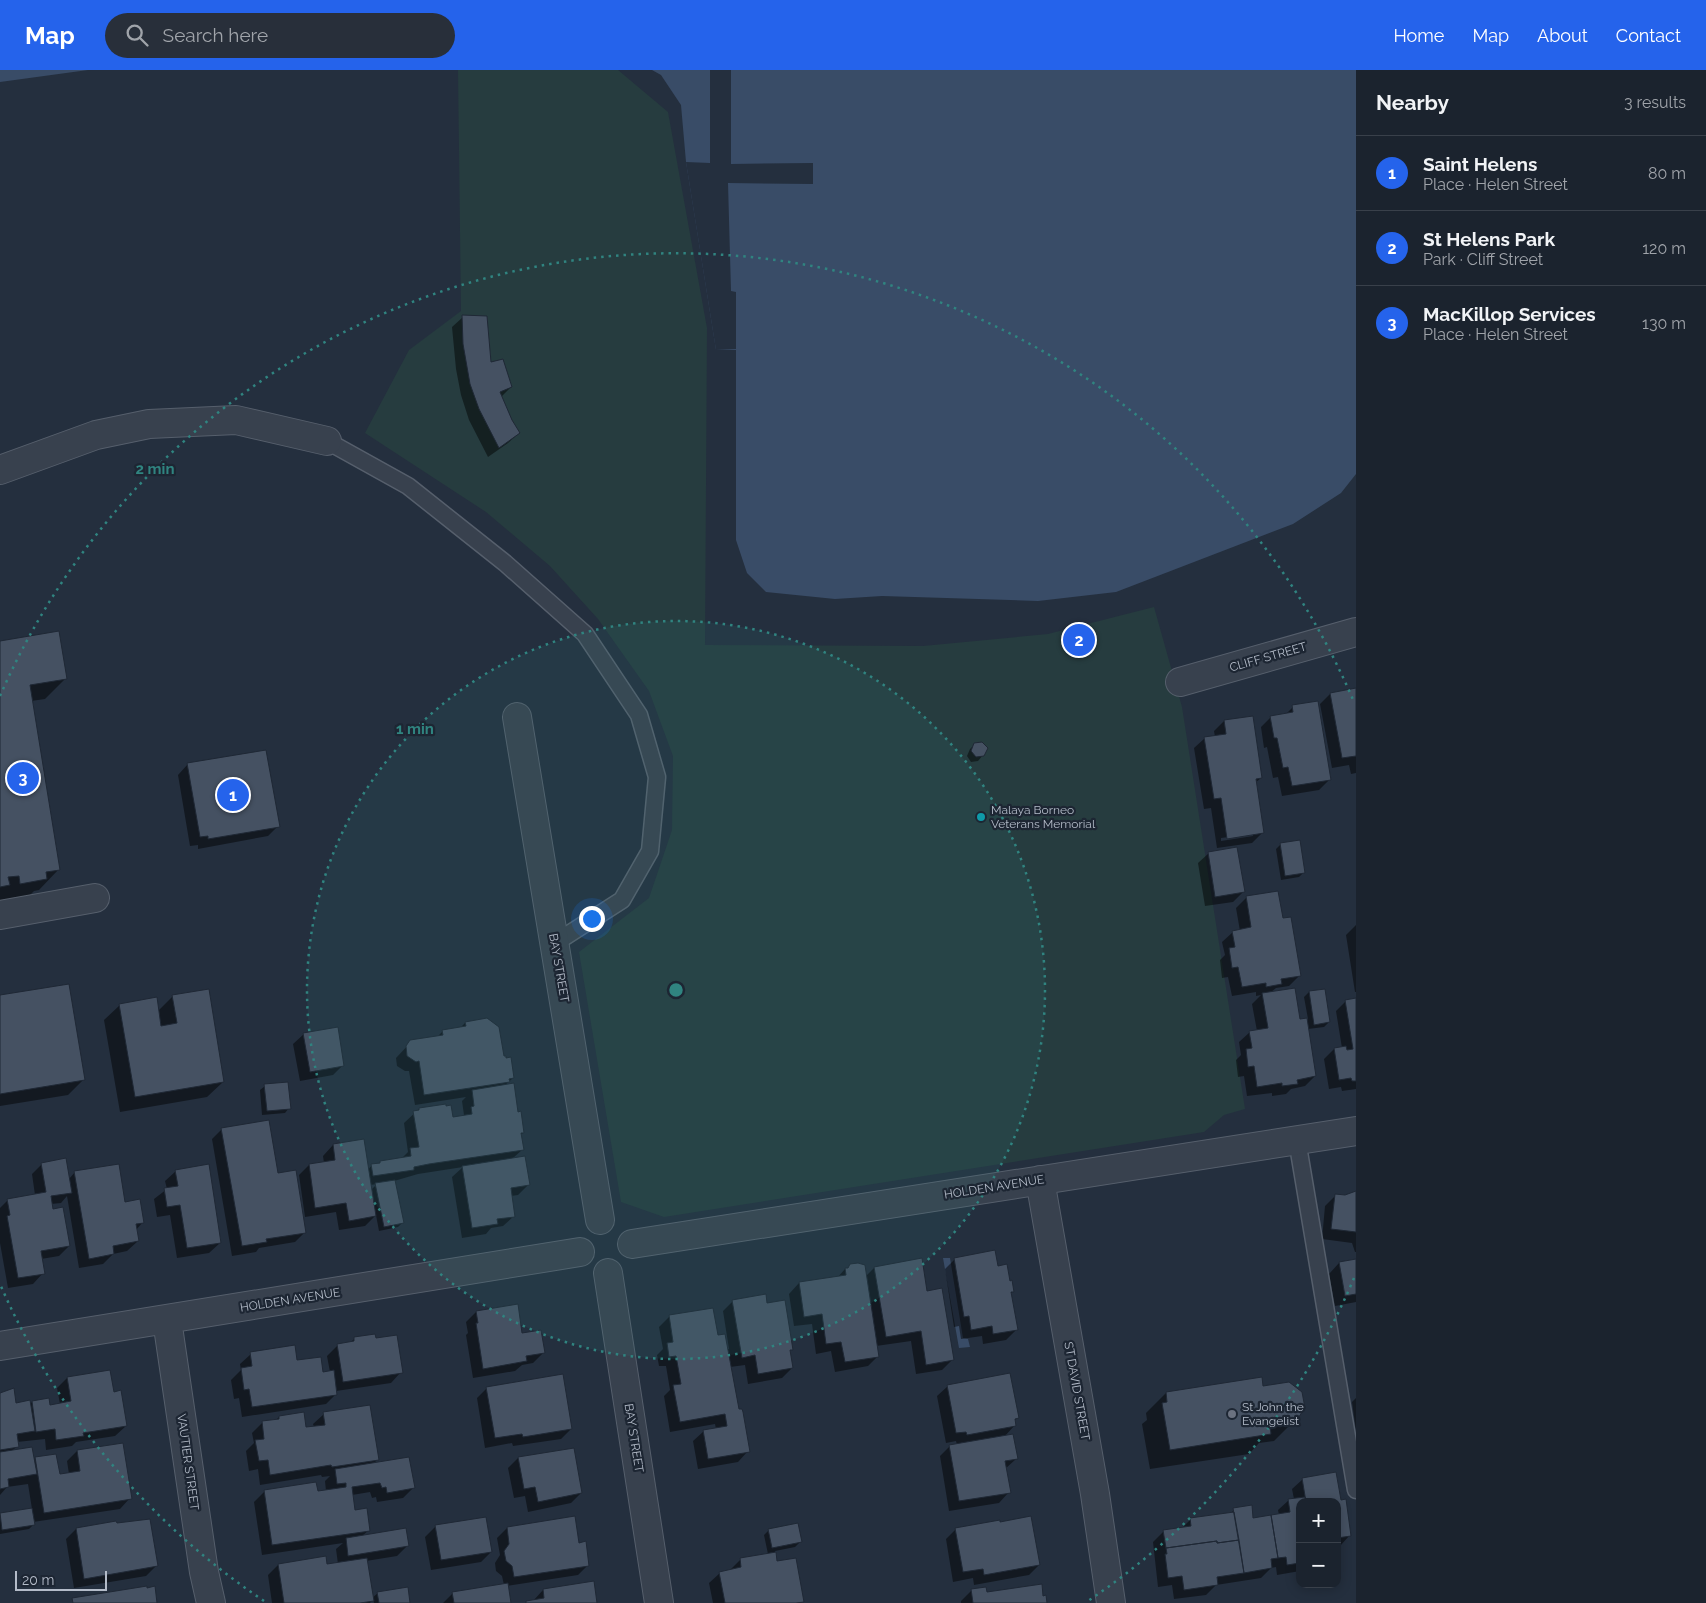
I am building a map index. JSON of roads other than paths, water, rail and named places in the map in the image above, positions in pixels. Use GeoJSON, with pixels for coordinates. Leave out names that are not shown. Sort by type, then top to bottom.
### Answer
{"type":"FeatureCollection","features":[{"type":"Feature","properties":{"kind":"street"},"geometry":{"type":"LineString","coordinates":[[0,470],[96,435],[149,424],[236,420],[327,441]]}},
{"type":"Feature","properties":{"kind":"street","name":"CLIFF STREET"},"geometry":{"type":"LineString","coordinates":[[1180,682],[1356,632]]}},
{"type":"Feature","properties":{"kind":"street","name":"BAY STREET"},"geometry":{"type":"LineString","coordinates":[[517,717],[600,1220]]}},
{"type":"Feature","properties":{"kind":"street"},"geometry":{"type":"LineString","coordinates":[[0,915],[95,898]]}},
{"type":"Feature","properties":{"kind":"street","name":"HOLDEN AVENUE"},"geometry":{"type":"LineString","coordinates":[[632,1244],[1356,1131]]}},
{"type":"Feature","properties":{"kind":"street","name":"ST DAVID STREET"},"geometry":{"type":"LineString","coordinates":[[1040,1180],[1096,1494],[1111,1603]]}},
{"type":"Feature","properties":{"kind":"street"},"geometry":{"type":"LineString","coordinates":[[609,1219],[625,1227],[630,1235],[632,1244],[631,1254],[626,1263],[618,1270],[608,1273],[590,1268],[580,1252],[581,1236],[592,1223],[600,1220],[609,1219]]}},
{"type":"Feature","properties":{"kind":"street","name":"HOLDEN AVENUE"},"geometry":{"type":"LineString","coordinates":[[0,1346],[580,1252]]}},
{"type":"Feature","properties":{"kind":"street","name":"BAY STREET"},"geometry":{"type":"LineString","coordinates":[[608,1273],[660,1603]]}},
{"type":"Feature","properties":{"kind":"street","name":"VAUTIER STREET"},"geometry":{"type":"LineString","coordinates":[[167,1320],[204,1572],[211,1603]]}},
{"type":"Feature","properties":{"kind":"lane"},"geometry":{"type":"LineString","coordinates":[[327,441],[408,486],[512,569],[585,634],[639,716],[657,777],[650,851],[622,900],[555,943]]}},
{"type":"Feature","properties":{"kind":"lane"},"geometry":{"type":"LineString","coordinates":[[1297,1140],[1356,1490]]}},
{"type":"Feature","properties":{"kind":"water"},"geometry":{"type":"Polygon","coordinates":[[[0,70],[88,70],[0,82],[0,70]]]}},
{"type":"Feature","properties":{"kind":"water"},"geometry":{"type":"Polygon","coordinates":[[[652,70],[1356,70],[1356,474],[1341,493],[1293,524],[1116,592],[1038,601],[882,596],[835,599],[766,592],[747,573],[736,540],[736,350],[716,350],[686,162],[681,105],[661,75],[652,70]]]}},
{"type":"Feature","properties":{"kind":"water"},"geometry":{"type":"Polygon","coordinates":[[[943,1258],[950,1258],[963,1338],[968,1339],[970,1347],[959,1348],[943,1258]]]}},
{"type":"Feature","properties":{"kind":"place","name":"St Helens Park"},"geometry":{"type":"Point","coordinates":[1079,640]}},
{"type":"Feature","properties":{"kind":"place","name":"MacKillop Services"},"geometry":{"type":"Point","coordinates":[23,778]}},
{"type":"Feature","properties":{"kind":"place","name":"Saint Helens"},"geometry":{"type":"Point","coordinates":[233,795]}},
{"type":"Feature","properties":{"kind":"place","name":"Malaya Borneo Veterans Memorial"},"geometry":{"type":"Point","coordinates":[981,817]}},
{"type":"Feature","properties":{"kind":"place","name":"St John the Evangelist"},"geometry":{"type":"Point","coordinates":[1232,1414]}}]}
